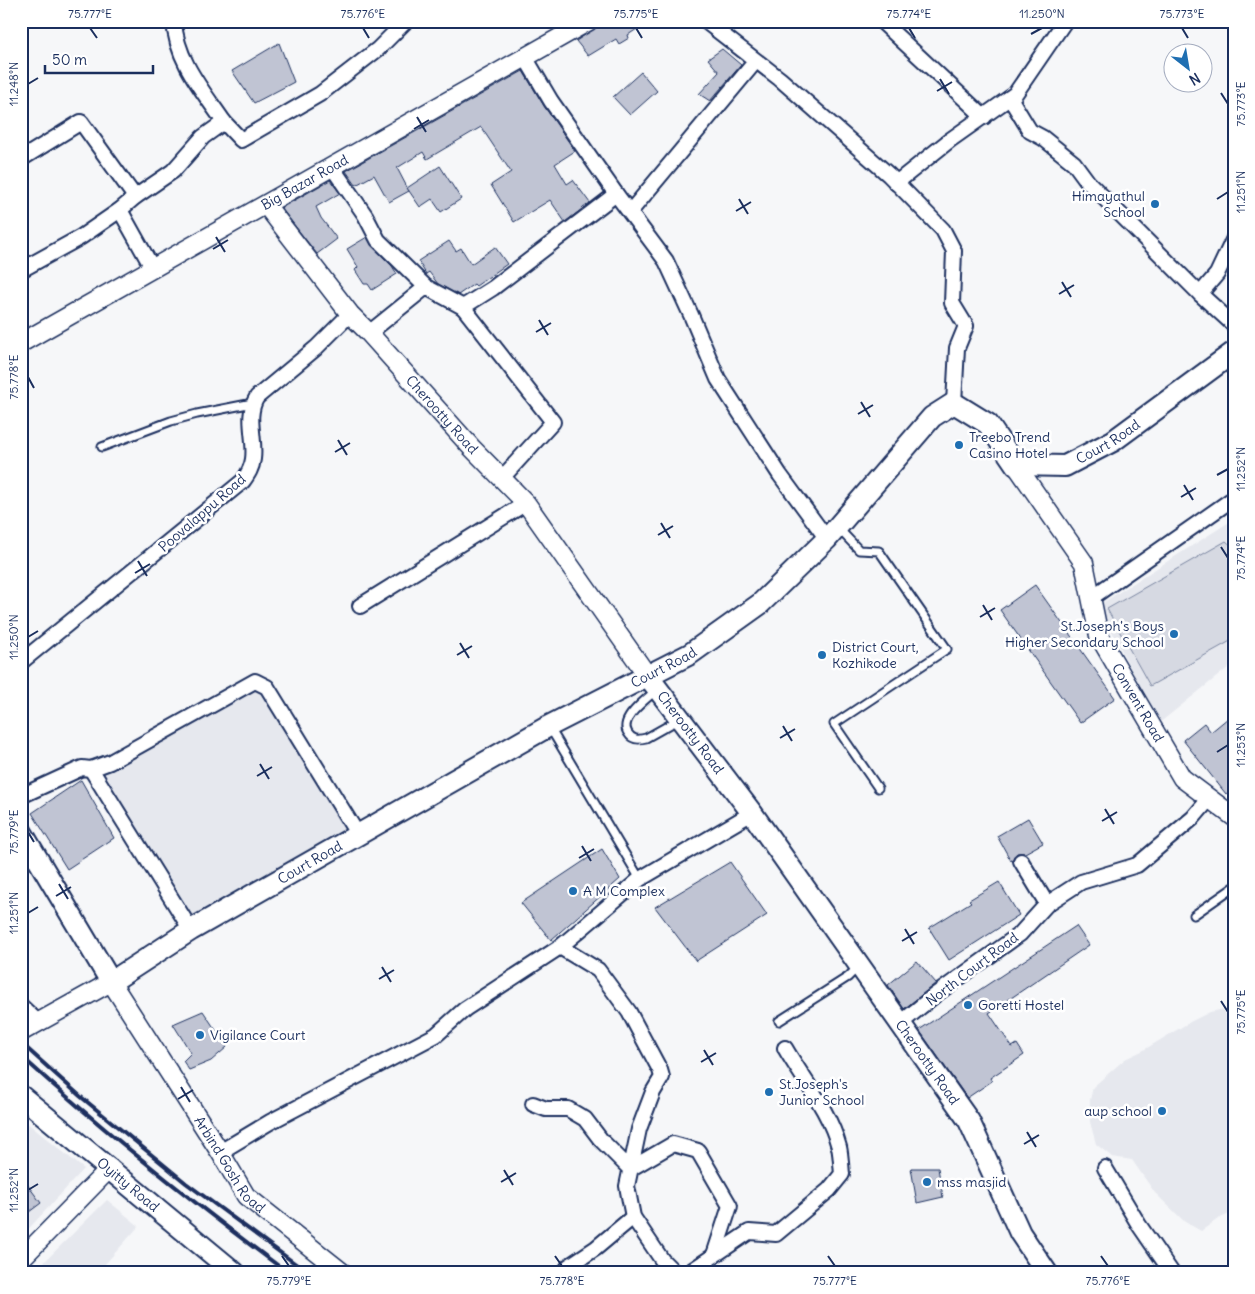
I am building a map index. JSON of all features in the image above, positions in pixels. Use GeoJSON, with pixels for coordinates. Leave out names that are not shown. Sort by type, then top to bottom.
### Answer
{"type":"FeatureCollection","features":[{"type":"Feature","properties":{"kind":"main road","name":"Court Road"},"geometry":{"type":"LineString","coordinates":[[1016,465],[1065,466],[1114,441],[1234,352]]}},
{"type":"Feature","properties":{"kind":"main road"},"geometry":{"type":"LineString","coordinates":[[954,403],[988,424],[1016,465]]}},
{"type":"Feature","properties":{"kind":"main road","name":"Court Road"},"geometry":{"type":"LineString","coordinates":[[111,982],[191,930],[549,726],[652,682],[760,604],[832,533],[932,417],[954,403]]}},
{"type":"Feature","properties":{"kind":"main road","name":"Cherootty Road"},"geometry":{"type":"LineString","coordinates":[[652,682],[752,813],[969,1121],[1020,1233],[1047,1273]]}},
{"type":"Feature","properties":{"kind":"main road"},"geometry":{"type":"LineString","coordinates":[[21,831],[111,982]]}},
{"type":"Feature","properties":{"kind":"main road","name":"Oyitty Road"},"geometry":{"type":"LineString","coordinates":[[21,1096],[235,1273]]}},
{"type":"Feature","properties":{"kind":"street"},"geometry":{"type":"LineString","coordinates":[[174,21],[175,34],[187,66],[224,122],[240,140],[320,94],[378,49],[406,21]]}},
{"type":"Feature","properties":{"kind":"street","name":"Big Bazar Road"},"geometry":{"type":"LineString","coordinates":[[21,343],[588,21]]}},
{"type":"Feature","properties":{"kind":"street"},"geometry":{"type":"LineString","coordinates":[[705,21],[780,80],[896,184],[943,230],[954,251],[952,303],[966,326],[957,348],[954,403]]}},
{"type":"Feature","properties":{"kind":"street"},"geometry":{"type":"LineString","coordinates":[[881,21],[984,117]]}},
{"type":"Feature","properties":{"kind":"street"},"geometry":{"type":"LineString","coordinates":[[896,184],[950,140],[1015,94],[1065,21]]}},
{"type":"Feature","properties":{"kind":"street"},"geometry":{"type":"LineString","coordinates":[[525,57],[551,101],[666,261],[718,380],[780,475],[832,533]]}},
{"type":"Feature","properties":{"kind":"street"},"geometry":{"type":"LineString","coordinates":[[630,212],[755,62]]}},
{"type":"Feature","properties":{"kind":"street"},"geometry":{"type":"LineString","coordinates":[[1010,98],[1030,131],[1043,138],[1074,163],[1088,182],[1200,294],[1234,325]]}},
{"type":"Feature","properties":{"kind":"street"},"geometry":{"type":"LineString","coordinates":[[21,159],[81,122],[135,197]]}},
{"type":"Feature","properties":{"kind":"street"},"geometry":{"type":"LineString","coordinates":[[21,270],[81,237],[120,210],[135,197],[173,171],[203,137],[224,122]]}},
{"type":"Feature","properties":{"kind":"street"},"geometry":{"type":"LineString","coordinates":[[332,168],[365,215],[378,240],[426,287],[463,307],[553,422],[502,478]]}},
{"type":"Feature","properties":{"kind":"street"},"geometry":{"type":"LineString","coordinates":[[463,307],[493,288],[616,194]]}},
{"type":"Feature","properties":{"kind":"street","name":"Cherootty Road"},"geometry":{"type":"LineString","coordinates":[[266,205],[350,314],[471,447],[526,503],[652,682]]}},
{"type":"Feature","properties":{"kind":"street"},"geometry":{"type":"LineString","coordinates":[[120,210],[153,269]]}},
{"type":"Feature","properties":{"kind":"street"},"geometry":{"type":"LineString","coordinates":[[1200,294],[1217,274],[1234,238]]}},
{"type":"Feature","properties":{"kind":"street"},"geometry":{"type":"LineString","coordinates":[[369,333],[426,287]]}},
{"type":"Feature","properties":{"kind":"street"},"geometry":{"type":"LineString","coordinates":[[254,403],[258,397],[316,348],[350,314]]}},
{"type":"Feature","properties":{"kind":"street","name":"Poovalappu Road"},"geometry":{"type":"LineString","coordinates":[[21,662],[243,481],[250,470],[253,459],[251,426],[254,403]]}},
{"type":"Feature","properties":{"kind":"street","name":"Convent Road"},"geometry":{"type":"LineString","coordinates":[[1016,465],[1084,563],[1099,636],[1182,778],[1234,817]]}},
{"type":"Feature","properties":{"kind":"street"},"geometry":{"type":"LineString","coordinates":[[1091,598],[1234,498]]}},
{"type":"Feature","properties":{"kind":"street"},"geometry":{"type":"LineString","coordinates":[[360,606],[526,503]]}},
{"type":"Feature","properties":{"kind":"street"},"geometry":{"type":"LineString","coordinates":[[21,796],[82,768],[91,769],[110,762],[255,681],[267,687],[358,835]]}},
{"type":"Feature","properties":{"kind":"street"},"geometry":{"type":"LineString","coordinates":[[91,769],[191,930]]}},
{"type":"Feature","properties":{"kind":"street","name":"North Court Road"},"geometry":{"type":"LineString","coordinates":[[901,1023],[935,995],[1020,934],[1047,904],[1081,882],[1137,865],[1193,818],[1210,798]]}},
{"type":"Feature","properties":{"kind":"street"},"geometry":{"type":"LineString","coordinates":[[220,1152],[270,1122],[436,1035],[465,1009],[560,946],[640,878],[752,813]]}},
{"type":"Feature","properties":{"kind":"street"},"geometry":{"type":"LineString","coordinates":[[1021,861],[1047,904]]}},
{"type":"Feature","properties":{"kind":"street"},"geometry":{"type":"LineString","coordinates":[[560,946],[598,970],[630,1012],[660,1070],[662,1077],[653,1092],[640,1129],[627,1186],[633,1216],[662,1260],[675,1273]]}},
{"type":"Feature","properties":{"kind":"street","name":"Court Road"},"geometry":{"type":"LineString","coordinates":[[21,1032],[111,982]]}},
{"type":"Feature","properties":{"kind":"street","name":"Arbind Gosh Road"},"geometry":{"type":"LineString","coordinates":[[111,982],[246,1196],[343,1273]]}},
{"type":"Feature","properties":{"kind":"street"},"geometry":{"type":"LineString","coordinates":[[21,1006],[38,1023]]}},
{"type":"Feature","properties":{"kind":"street"},"geometry":{"type":"LineString","coordinates":[[688,1273],[749,1232],[776,1234],[829,1190],[842,1174],[839,1148],[832,1127],[817,1097],[798,1071],[785,1048]]}},
{"type":"Feature","properties":{"kind":"street"},"geometry":{"type":"LineString","coordinates":[[532,1104],[546,1109],[568,1109],[585,1120],[601,1140],[630,1169]]}},
{"type":"Feature","properties":{"kind":"street"},"geometry":{"type":"LineString","coordinates":[[630,1169],[673,1144],[698,1152],[730,1206],[714,1255]]}},
{"type":"Feature","properties":{"kind":"street"},"geometry":{"type":"LineString","coordinates":[[21,1259],[110,1168]]}},
{"type":"Feature","properties":{"kind":"street"},"geometry":{"type":"LineString","coordinates":[[1105,1168],[1139,1225],[1172,1273]]}},
{"type":"Feature","properties":{"kind":"street"},"geometry":{"type":"LineString","coordinates":[[564,1273],[569,1266],[596,1248],[633,1216]]}},
{"type":"Feature","properties":{"kind":"lane"},"geometry":{"type":"LineString","coordinates":[[102,447],[171,421],[254,403]]}},
{"type":"Feature","properties":{"kind":"lane"},"geometry":{"type":"LineString","coordinates":[[832,533],[859,550],[879,551],[947,649],[834,724],[878,788]]}},
{"type":"Feature","properties":{"kind":"lane"},"geometry":{"type":"LineString","coordinates":[[652,682],[626,722],[625,726],[630,736],[634,739],[646,738],[680,719]]}},
{"type":"Feature","properties":{"kind":"lane"},"geometry":{"type":"LineString","coordinates":[[549,726],[640,878]]}},
{"type":"Feature","properties":{"kind":"lane"},"geometry":{"type":"LineString","coordinates":[[1194,915],[1234,887]]}},
{"type":"Feature","properties":{"kind":"lane"},"geometry":{"type":"LineString","coordinates":[[779,1022],[848,977],[859,966]]}},
{"type":"Feature","properties":{"kind":"shaded area","name":"St.Joseph's Boys Higher Secondary School"},"geometry":{"type":"Polygon","coordinates":[[[1234,519],[1234,663],[1158,724],[1099,605],[1234,519]]]}},
{"type":"Feature","properties":{"kind":"shaded area","name":"St.Joseph's Boys Higher Secondary School"},"geometry":{"type":"Polygon","coordinates":[[[1226,541],[1234,548],[1234,639],[1150,686],[1107,609],[1226,541]]]}},
{"type":"Feature","properties":{"kind":"shaded area"},"geometry":{"type":"Polygon","coordinates":[[[258,688],[344,829],[190,922],[102,776],[258,688]]]}},
{"type":"Feature","properties":{"kind":"shaded area","name":"aup school"},"geometry":{"type":"Polygon","coordinates":[[[1234,1007],[1234,1212],[1218,1219],[1201,1231],[1185,1222],[1155,1193],[1132,1160],[1112,1157],[1096,1144],[1090,1122],[1090,1100],[1093,1087],[1125,1059],[1210,1012],[1234,1007]]]}},
{"type":"Feature","properties":{"kind":"shaded area"},"geometry":{"type":"Polygon","coordinates":[[[21,1118],[84,1169],[21,1237],[21,1118]]]}},
{"type":"Feature","properties":{"kind":"shaded area"},"geometry":{"type":"Polygon","coordinates":[[[107,1200],[139,1226],[97,1273],[33,1273],[107,1200]]]}},
{"type":"Feature","properties":{"kind":"building"},"geometry":{"type":"Polygon","coordinates":[[[606,21],[649,21],[628,35],[629,38],[619,44],[616,39],[588,56],[576,41],[606,21]]]}},
{"type":"Feature","properties":{"kind":"building"},"geometry":{"type":"Polygon","coordinates":[[[279,43],[294,82],[254,103],[232,71],[279,43]]]}},
{"type":"Feature","properties":{"kind":"building"},"geometry":{"type":"Polygon","coordinates":[[[722,49],[741,65],[710,101],[699,94],[719,72],[708,59],[722,49]]]}},
{"type":"Feature","properties":{"kind":"building"},"geometry":{"type":"Polygon","coordinates":[[[523,71],[575,151],[555,164],[567,184],[573,180],[590,203],[565,222],[550,200],[514,222],[491,185],[511,172],[481,127],[427,159],[423,152],[397,168],[409,191],[389,202],[374,175],[356,185],[346,171],[523,71]]]}},
{"type":"Feature","properties":{"kind":"building"},"geometry":{"type":"Polygon","coordinates":[[[641,72],[657,91],[630,115],[613,97],[641,72]]]}},
{"type":"Feature","properties":{"kind":"building"},"geometry":{"type":"Polygon","coordinates":[[[440,166],[461,199],[441,212],[432,199],[420,207],[407,188],[440,166]]]}},
{"type":"Feature","properties":{"kind":"building"},"geometry":{"type":"Polygon","coordinates":[[[330,180],[340,193],[316,207],[321,218],[337,239],[317,254],[281,208],[330,180]]]}},
{"type":"Feature","properties":{"kind":"building"},"geometry":{"type":"Polygon","coordinates":[[[367,237],[372,246],[392,266],[397,274],[372,290],[368,284],[364,284],[355,270],[358,267],[347,249],[367,237]]]}},
{"type":"Feature","properties":{"kind":"building"},"geometry":{"type":"Polygon","coordinates":[[[449,241],[456,251],[461,248],[471,264],[495,247],[507,264],[476,286],[474,284],[458,295],[438,284],[429,272],[426,274],[418,261],[449,241]]]}},
{"type":"Feature","properties":{"kind":"building"},"geometry":{"type":"Polygon","coordinates":[[[1035,585],[1115,698],[1080,723],[1000,610],[1035,585]]]}},
{"type":"Feature","properties":{"kind":"building"},"geometry":{"type":"Polygon","coordinates":[[[1234,713],[1234,788],[1226,794],[1183,740],[1204,723],[1211,732],[1234,713]]]}},
{"type":"Feature","properties":{"kind":"building"},"geometry":{"type":"Polygon","coordinates":[[[81,780],[114,838],[67,869],[32,813],[81,780]]]}},
{"type":"Feature","properties":{"kind":"building"},"geometry":{"type":"Polygon","coordinates":[[[1028,818],[1043,843],[1025,853],[1017,853],[1011,861],[997,836],[1028,818]]]}},
{"type":"Feature","properties":{"kind":"building","name":"A M Complex"},"geometry":{"type":"Polygon","coordinates":[[[602,849],[620,879],[551,940],[521,903],[602,849]]]}},
{"type":"Feature","properties":{"kind":"building"},"geometry":{"type":"Polygon","coordinates":[[[730,862],[767,915],[696,961],[655,907],[730,862]]]}},
{"type":"Feature","properties":{"kind":"building"},"geometry":{"type":"Polygon","coordinates":[[[999,882],[1019,915],[949,960],[929,928],[999,882]]]}},
{"type":"Feature","properties":{"kind":"building"},"geometry":{"type":"Polygon","coordinates":[[[1076,926],[1089,945],[989,1013],[1012,1047],[1017,1044],[1024,1055],[990,1078],[992,1081],[967,1098],[919,1030],[1076,926]]]}},
{"type":"Feature","properties":{"kind":"building"},"geometry":{"type":"Polygon","coordinates":[[[917,961],[936,983],[904,1009],[888,985],[917,961]]]}},
{"type":"Feature","properties":{"kind":"building","name":"Vigilance Court"},"geometry":{"type":"Polygon","coordinates":[[[203,1011],[227,1047],[211,1061],[189,1070],[183,1061],[191,1053],[173,1024],[203,1011]]]}},
{"type":"Feature","properties":{"kind":"building","name":"mss masjid"},"geometry":{"type":"Polygon","coordinates":[[[911,1168],[938,1168],[943,1197],[917,1203],[911,1168]]]}},
{"type":"Feature","properties":{"kind":"building"},"geometry":{"type":"Polygon","coordinates":[[[21,1176],[41,1203],[21,1218],[21,1176]]]}},
{"type":"Feature","properties":{"kind":"railway"},"geometry":{"type":"LineString","coordinates":[[21,1043],[80,1096],[186,1183],[308,1273]]}},
{"type":"Feature","properties":{"kind":"railway"},"geometry":{"type":"LineString","coordinates":[[21,1056],[152,1168],[288,1273]]}},
{"type":"Feature","properties":{"kind":"place","name":"Himayathul School"},"geometry":{"type":"Point","coordinates":[1155,204]}},
{"type":"Feature","properties":{"kind":"place","name":"Treebo Trend Casino Hotel"},"geometry":{"type":"Point","coordinates":[959,445]}},
{"type":"Feature","properties":{"kind":"place","name":"St.Joseph's Boys Higher Secondary School"},"geometry":{"type":"Point","coordinates":[1174,634]}},
{"type":"Feature","properties":{"kind":"place","name":"District Court, Kozhikode"},"geometry":{"type":"Point","coordinates":[822,655]}},
{"type":"Feature","properties":{"kind":"place","name":"A M Complex"},"geometry":{"type":"Point","coordinates":[573,891]}},
{"type":"Feature","properties":{"kind":"place","name":"Goretti Hostel"},"geometry":{"type":"Point","coordinates":[968,1005]}},
{"type":"Feature","properties":{"kind":"place","name":"Vigilance Court"},"geometry":{"type":"Point","coordinates":[200,1035]}},
{"type":"Feature","properties":{"kind":"place","name":"St.Joseph's Junior School"},"geometry":{"type":"Point","coordinates":[769,1092]}},
{"type":"Feature","properties":{"kind":"place","name":"aup school"},"geometry":{"type":"Point","coordinates":[1162,1111]}},
{"type":"Feature","properties":{"kind":"place","name":"mss masjid"},"geometry":{"type":"Point","coordinates":[927,1182]}}]}
